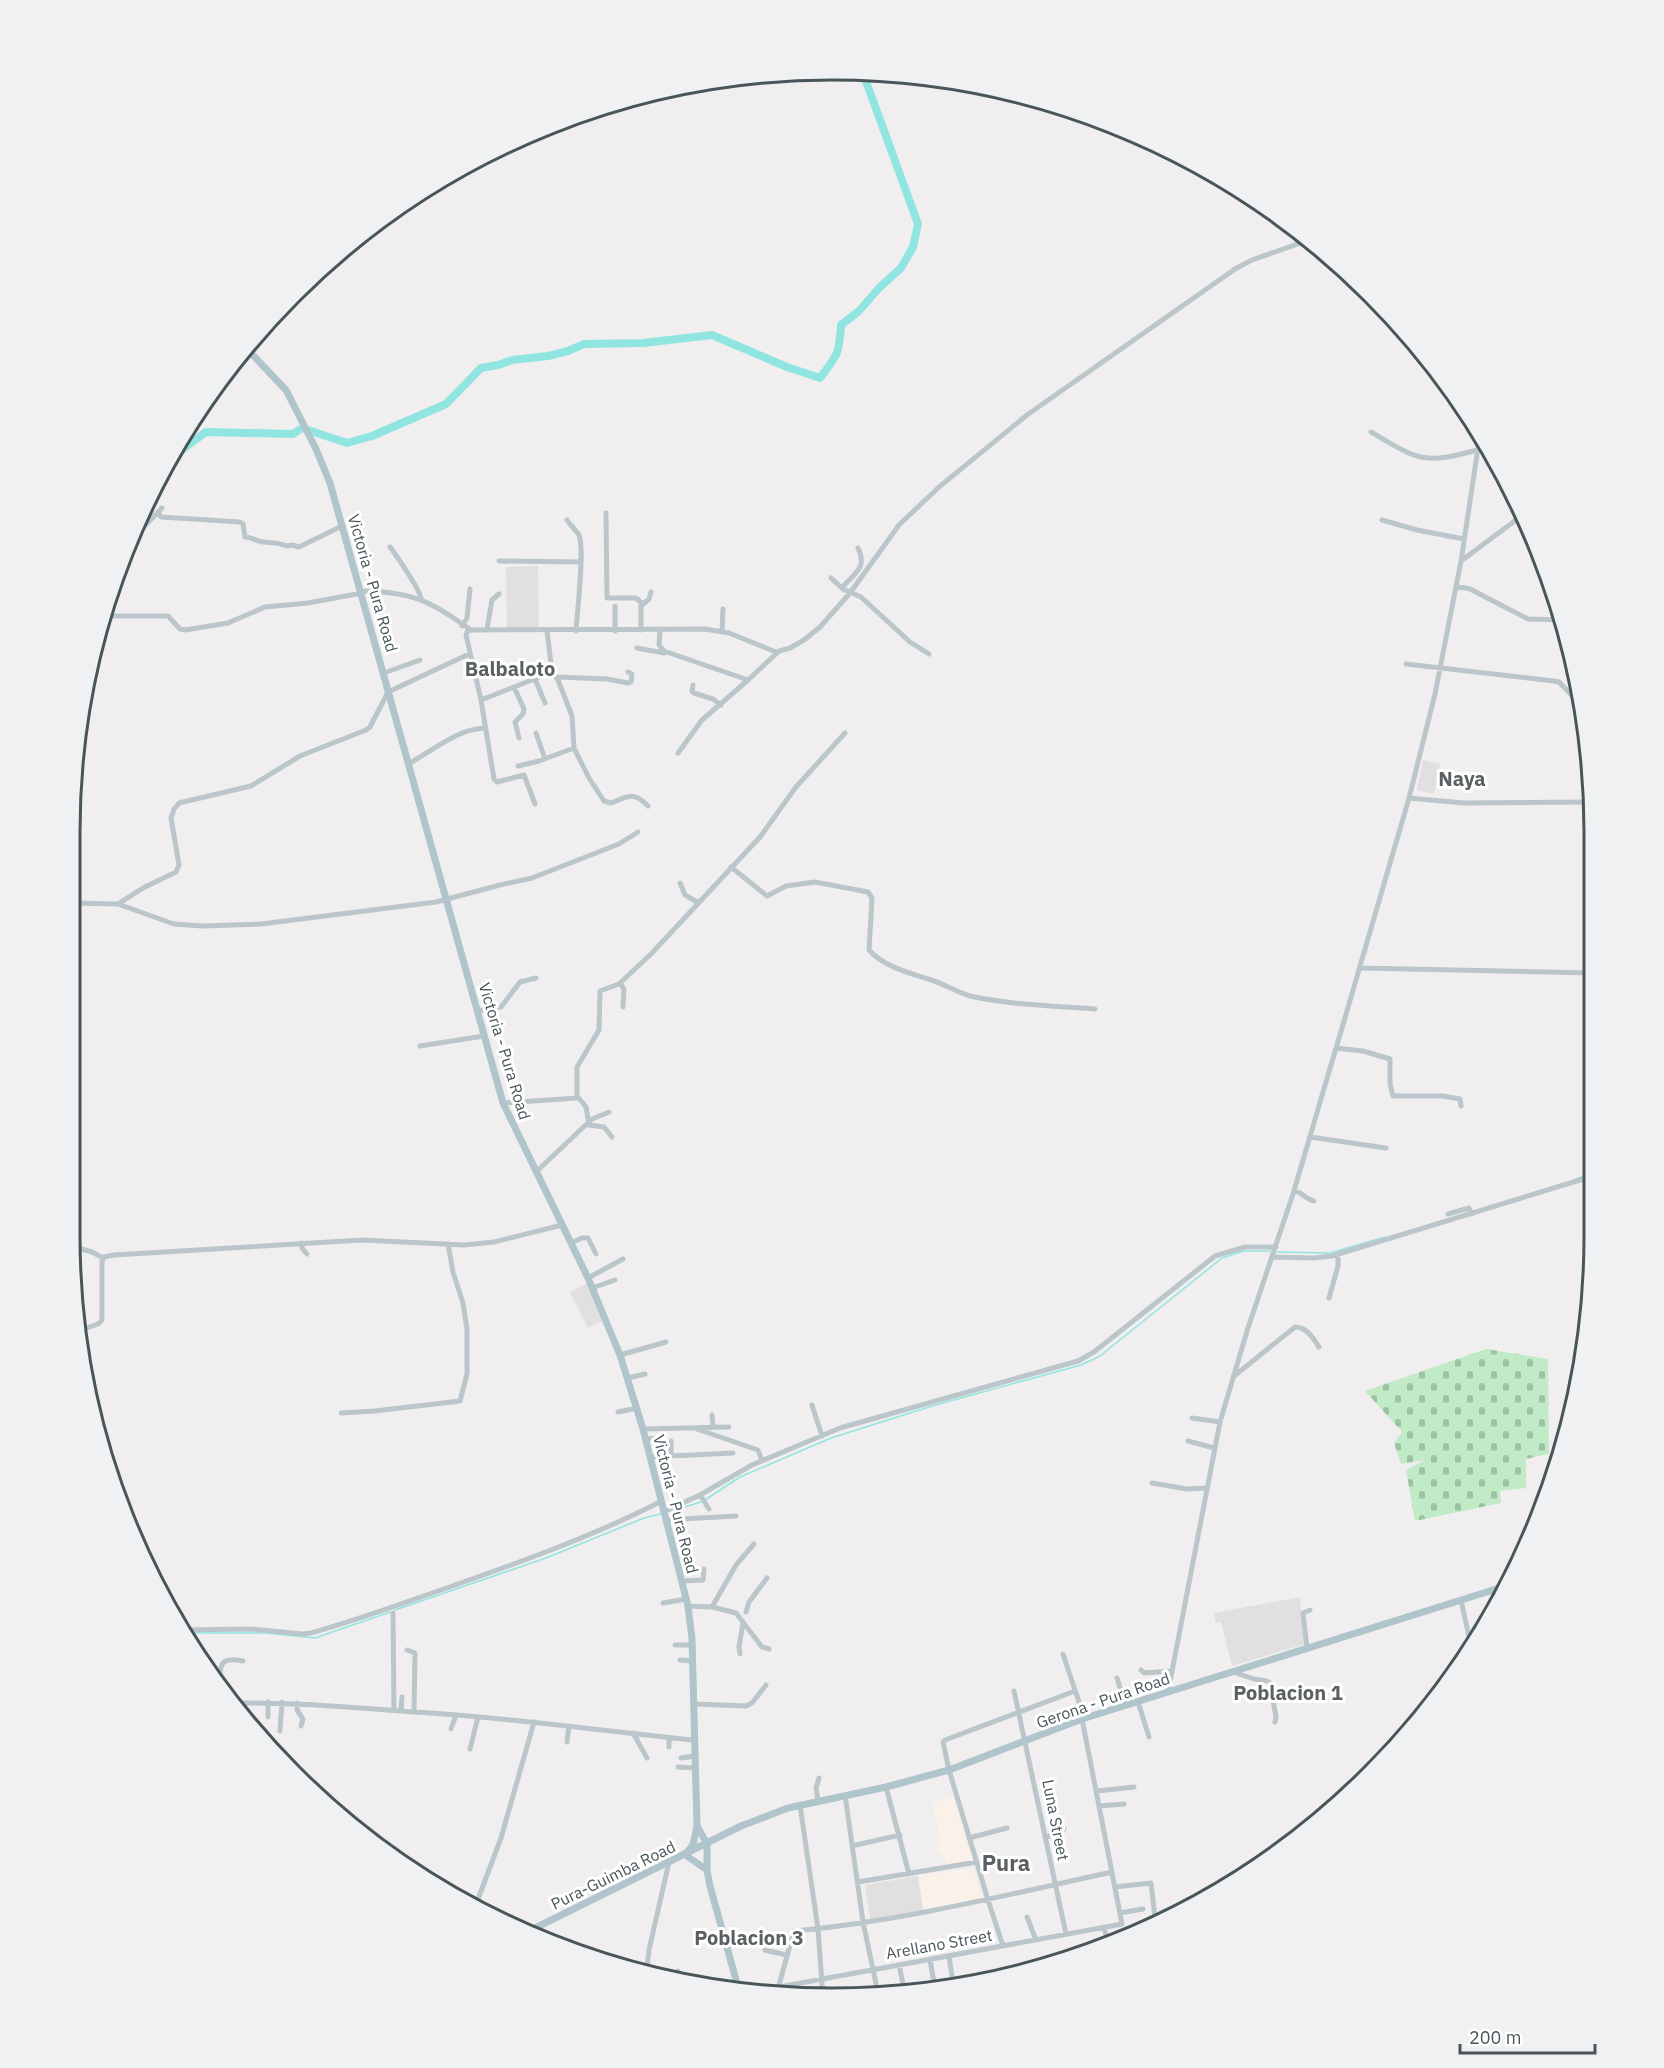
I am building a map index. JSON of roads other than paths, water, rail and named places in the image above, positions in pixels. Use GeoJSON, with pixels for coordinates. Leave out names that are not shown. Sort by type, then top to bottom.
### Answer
{"type":"FeatureCollection","features":[{"type":"Feature","properties":{"kind":"main road","name":"Victoria - Pura Road"},"geometry":{"type":"LineString","coordinates":[[252,353],[280,382],[311,438],[330,483],[390,691],[503,1103],[588,1278],[628,1378],[687,1603],[693,1661],[697,1826],[707,1844]]}},
{"type":"Feature","properties":{"kind":"main road","name":"Gerona - Pura Road"},"geometry":{"type":"LineString","coordinates":[[707,1844],[758,1819],[800,1805],[886,1787],[949,1770],[1082,1719],[1496,1589]]}},
{"type":"Feature","properties":{"kind":"main road"},"geometry":{"type":"LineString","coordinates":[[697,1826],[693,1845],[684,1854],[706,1870]]}},
{"type":"Feature","properties":{"kind":"main road"},"geometry":{"type":"LineString","coordinates":[[707,1844],[706,1870],[737,1982]]}},
{"type":"Feature","properties":{"kind":"main road","name":"Pura-Guimba Road"},"geometry":{"type":"LineString","coordinates":[[536,1927],[707,1844]]}},
{"type":"Feature","properties":{"kind":"street"},"geometry":{"type":"LineString","coordinates":[[678,753],[702,720],[777,652],[790,648],[808,637],[850,592],[887,540],[917,507],[1027,415],[1235,269],[1252,260],[1300,243]]}},
{"type":"Feature","properties":{"kind":"street"},"geometry":{"type":"LineString","coordinates":[[1371,432],[1409,454],[1428,459],[1439,459],[1477,450]]}},
{"type":"Feature","properties":{"kind":"street"},"geometry":{"type":"LineString","coordinates":[[1168,1692],[1220,1422],[1294,1191],[1408,798],[1440,667],[1461,561],[1478,446]]}},
{"type":"Feature","properties":{"kind":"street"},"geometry":{"type":"LineString","coordinates":[[145,525],[160,510],[161,517],[240,522],[243,524],[245,537],[254,537],[261,542],[278,542],[287,546],[299,547],[342,526]]}},
{"type":"Feature","properties":{"kind":"street"},"geometry":{"type":"LineString","coordinates":[[606,513],[607,598],[636,598],[643,604]]}},
{"type":"Feature","properties":{"kind":"street"},"geometry":{"type":"LineString","coordinates":[[567,520],[578,535],[581,562],[576,631]]}},
{"type":"Feature","properties":{"kind":"street"},"geometry":{"type":"LineString","coordinates":[[1382,520],[1417,530],[1464,539]]}},
{"type":"Feature","properties":{"kind":"street"},"geometry":{"type":"LineString","coordinates":[[1461,561],[1516,520]]}},
{"type":"Feature","properties":{"kind":"street"},"geometry":{"type":"LineString","coordinates":[[390,547],[413,585],[421,593],[422,599]]}},
{"type":"Feature","properties":{"kind":"street"},"geometry":{"type":"LineString","coordinates":[[842,588],[861,567],[858,548]]}},
{"type":"Feature","properties":{"kind":"street"},"geometry":{"type":"LineString","coordinates":[[499,561],[581,562]]}},
{"type":"Feature","properties":{"kind":"street"},"geometry":{"type":"LineString","coordinates":[[831,578],[842,588],[861,597],[910,642],[929,654]]}},
{"type":"Feature","properties":{"kind":"street"},"geometry":{"type":"LineString","coordinates":[[1456,586],[1470,589],[1528,619],[1554,620]]}},
{"type":"Feature","properties":{"kind":"street"},"geometry":{"type":"LineString","coordinates":[[462,624],[467,614],[470,589]]}},
{"type":"Feature","properties":{"kind":"street"},"geometry":{"type":"LineString","coordinates":[[111,616],[165,615],[171,617],[180,629],[185,630],[228,623],[265,607],[308,603],[361,592],[394,592],[422,599],[462,624],[469,632],[469,654],[481,700],[495,781],[524,775],[535,804]]}},
{"type":"Feature","properties":{"kind":"street"},"geometry":{"type":"LineString","coordinates":[[641,630],[640,608],[649,599],[651,592]]}},
{"type":"Feature","properties":{"kind":"street"},"geometry":{"type":"LineString","coordinates":[[487,629],[491,602],[500,594]]}},
{"type":"Feature","properties":{"kind":"street"},"geometry":{"type":"LineString","coordinates":[[615,606],[615,631]]}},
{"type":"Feature","properties":{"kind":"street"},"geometry":{"type":"LineString","coordinates":[[722,631],[723,609]]}},
{"type":"Feature","properties":{"kind":"street"},"geometry":{"type":"LineString","coordinates":[[469,632],[487,629],[615,631],[705,629],[722,631],[777,652]]}},
{"type":"Feature","properties":{"kind":"street"},"geometry":{"type":"LineString","coordinates":[[660,630],[660,648],[748,680]]}},
{"type":"Feature","properties":{"kind":"street"},"geometry":{"type":"LineString","coordinates":[[547,631],[552,672],[557,677],[572,716],[574,748],[589,778],[604,801],[611,803],[620,798],[633,796],[640,798],[648,806]]}},
{"type":"Feature","properties":{"kind":"street"},"geometry":{"type":"LineString","coordinates":[[638,648],[677,655]]}},
{"type":"Feature","properties":{"kind":"street"},"geometry":{"type":"LineString","coordinates":[[118,904],[143,888],[176,872],[179,865],[171,819],[179,802],[251,786],[300,756],[366,730],[370,727],[383,698],[390,691],[469,654]]}},
{"type":"Feature","properties":{"kind":"street"},"geometry":{"type":"LineString","coordinates":[[384,673],[420,660]]}},
{"type":"Feature","properties":{"kind":"street"},"geometry":{"type":"LineString","coordinates":[[1406,664],[1554,681],[1559,682],[1572,695]]}},
{"type":"Feature","properties":{"kind":"street"},"geometry":{"type":"LineString","coordinates":[[481,700],[552,672]]}},
{"type":"Feature","properties":{"kind":"street"},"geometry":{"type":"LineString","coordinates":[[557,677],[607,679],[630,683],[632,673],[628,672]]}},
{"type":"Feature","properties":{"kind":"street"},"geometry":{"type":"LineString","coordinates":[[535,679],[545,703]]}},
{"type":"Feature","properties":{"kind":"street"},"geometry":{"type":"LineString","coordinates":[[693,685],[694,693],[713,699],[721,705]]}},
{"type":"Feature","properties":{"kind":"street"},"geometry":{"type":"LineString","coordinates":[[514,687],[524,709],[523,714],[515,722],[519,738]]}},
{"type":"Feature","properties":{"kind":"street"},"geometry":{"type":"LineString","coordinates":[[410,763],[462,734],[473,729],[485,728]]}},
{"type":"Feature","properties":{"kind":"street"},"geometry":{"type":"LineString","coordinates":[[536,733],[545,759]]}},
{"type":"Feature","properties":{"kind":"street"},"geometry":{"type":"LineString","coordinates":[[612,1137],[604,1127],[590,1126],[585,1104],[578,1097],[577,1067],[600,1028],[600,991],[620,983],[647,958],[765,831],[796,788],[845,733]]}},
{"type":"Feature","properties":{"kind":"street"},"geometry":{"type":"LineString","coordinates":[[518,766],[574,748]]}},
{"type":"Feature","properties":{"kind":"street"},"geometry":{"type":"LineString","coordinates":[[1408,798],[1464,803],[1583,802]]}},
{"type":"Feature","properties":{"kind":"street"},"geometry":{"type":"LineString","coordinates":[[80,903],[118,904],[174,924],[202,926],[261,924],[447,900],[526,880],[619,844],[638,832]]}},
{"type":"Feature","properties":{"kind":"street"},"geometry":{"type":"LineString","coordinates":[[731,867],[767,896],[786,886],[815,882],[868,892],[872,898],[869,950],[900,969],[945,984],[967,995],[1024,1004],[1095,1009]]}},
{"type":"Feature","properties":{"kind":"street"},"geometry":{"type":"LineString","coordinates":[[680,883],[685,895],[698,902]]}},
{"type":"Feature","properties":{"kind":"street"},"geometry":{"type":"LineString","coordinates":[[1360,968],[1584,973]]}},
{"type":"Feature","properties":{"kind":"street"},"geometry":{"type":"LineString","coordinates":[[477,1011],[501,1007],[520,982],[536,978]]}},
{"type":"Feature","properties":{"kind":"street"},"geometry":{"type":"LineString","coordinates":[[620,983],[624,989],[623,1007]]}},
{"type":"Feature","properties":{"kind":"street"},"geometry":{"type":"LineString","coordinates":[[420,1046],[484,1036]]}},
{"type":"Feature","properties":{"kind":"street"},"geometry":{"type":"LineString","coordinates":[[1336,1048],[1362,1051],[1390,1059],[1390,1083],[1393,1096],[1443,1096],[1460,1099],[1461,1106]]}},
{"type":"Feature","properties":{"kind":"street"},"geometry":{"type":"LineString","coordinates":[[503,1103],[578,1097]]}},
{"type":"Feature","properties":{"kind":"street"},"geometry":{"type":"LineString","coordinates":[[537,1171],[595,1117],[609,1112]]}},
{"type":"Feature","properties":{"kind":"street"},"geometry":{"type":"LineString","coordinates":[[1310,1137],[1386,1148]]}},
{"type":"Feature","properties":{"kind":"street"},"geometry":{"type":"LineString","coordinates":[[1273,1257],[1312,1258],[1338,1254],[1584,1179]]}},
{"type":"Feature","properties":{"kind":"street"},"geometry":{"type":"LineString","coordinates":[[1294,1191],[1314,1201]]}},
{"type":"Feature","properties":{"kind":"street"},"geometry":{"type":"LineString","coordinates":[[1448,1214],[1467,1208],[1471,1212]]}},
{"type":"Feature","properties":{"kind":"street"},"geometry":{"type":"LineString","coordinates":[[80,1249],[102,1258],[114,1255],[362,1240],[464,1245],[494,1242],[562,1225]]}},
{"type":"Feature","properties":{"kind":"street"},"geometry":{"type":"LineString","coordinates":[[571,1243],[588,1238],[596,1254]]}},
{"type":"Feature","properties":{"kind":"street"},"geometry":{"type":"LineString","coordinates":[[302,1243],[302,1248],[307,1254]]}},
{"type":"Feature","properties":{"kind":"street"},"geometry":{"type":"LineString","coordinates":[[341,1413],[460,1401],[467,1374],[467,1329],[448,1244]]}},
{"type":"Feature","properties":{"kind":"street"},"geometry":{"type":"LineString","coordinates":[[664,1516],[762,1461],[822,1436],[900,1410],[1078,1361],[1094,1352],[1215,1256],[1245,1247],[1276,1247]]}},
{"type":"Feature","properties":{"kind":"street"},"geometry":{"type":"LineString","coordinates":[[1329,1298],[1338,1266],[1338,1254]]}},
{"type":"Feature","properties":{"kind":"street"},"geometry":{"type":"LineString","coordinates":[[85,1328],[98,1323],[103,1316],[102,1258]]}},
{"type":"Feature","properties":{"kind":"street"},"geometry":{"type":"LineString","coordinates":[[588,1278],[623,1259]]}},
{"type":"Feature","properties":{"kind":"street"},"geometry":{"type":"LineString","coordinates":[[592,1288],[615,1281]]}},
{"type":"Feature","properties":{"kind":"street"},"geometry":{"type":"LineString","coordinates":[[1233,1377],[1295,1327],[1307,1331],[1319,1347]]}},
{"type":"Feature","properties":{"kind":"street"},"geometry":{"type":"LineString","coordinates":[[620,1355],[666,1342]]}},
{"type":"Feature","properties":{"kind":"street"},"geometry":{"type":"LineString","coordinates":[[628,1378],[645,1374]]}},
{"type":"Feature","properties":{"kind":"street"},"geometry":{"type":"LineString","coordinates":[[812,1405],[822,1436]]}},
{"type":"Feature","properties":{"kind":"street"},"geometry":{"type":"LineString","coordinates":[[618,1412],[636,1408]]}},
{"type":"Feature","properties":{"kind":"street"},"geometry":{"type":"LineString","coordinates":[[712,1415],[713,1427]]}},
{"type":"Feature","properties":{"kind":"street"},"geometry":{"type":"LineString","coordinates":[[1192,1418],[1220,1422]]}},
{"type":"Feature","properties":{"kind":"street"},"geometry":{"type":"LineString","coordinates":[[643,1429],[729,1427]]}},
{"type":"Feature","properties":{"kind":"street"},"geometry":{"type":"LineString","coordinates":[[694,1428],[758,1450],[762,1461]]}},
{"type":"Feature","properties":{"kind":"street"},"geometry":{"type":"LineString","coordinates":[[645,1439],[661,1438]]}},
{"type":"Feature","properties":{"kind":"street"},"geometry":{"type":"LineString","coordinates":[[671,1441],[671,1455]]}},
{"type":"Feature","properties":{"kind":"street"},"geometry":{"type":"LineString","coordinates":[[1188,1441],[1214,1448]]}},
{"type":"Feature","properties":{"kind":"street"},"geometry":{"type":"LineString","coordinates":[[650,1457],[734,1453]]}},
{"type":"Feature","properties":{"kind":"street"},"geometry":{"type":"LineString","coordinates":[[1152,1483],[1187,1489],[1207,1488]]}},
{"type":"Feature","properties":{"kind":"street"},"geometry":{"type":"LineString","coordinates":[[700,1495],[709,1509]]}},
{"type":"Feature","properties":{"kind":"street"},"geometry":{"type":"LineString","coordinates":[[191,1630],[252,1629],[311,1633],[561,1546],[622,1521],[660,1502]]}},
{"type":"Feature","properties":{"kind":"street"},"geometry":{"type":"LineString","coordinates":[[664,1516],[736,1516]]}},
{"type":"Feature","properties":{"kind":"street"},"geometry":{"type":"LineString","coordinates":[[712,1607],[736,1565],[754,1544]]}},
{"type":"Feature","properties":{"kind":"street"},"geometry":{"type":"LineString","coordinates":[[681,1581],[703,1580],[704,1569]]}},
{"type":"Feature","properties":{"kind":"street"},"geometry":{"type":"LineString","coordinates":[[663,1603],[687,1603],[736,1613],[748,1612],[749,1602],[766,1578]]}},
{"type":"Feature","properties":{"kind":"street"},"geometry":{"type":"LineString","coordinates":[[1461,1600],[1469,1636]]}},
{"type":"Feature","properties":{"kind":"street"},"geometry":{"type":"LineString","coordinates":[[1307,1648],[1303,1616],[1305,1611],[1310,1610]]}},
{"type":"Feature","properties":{"kind":"street"},"geometry":{"type":"LineString","coordinates":[[393,1613],[394,1710]]}},
{"type":"Feature","properties":{"kind":"street"},"geometry":{"type":"LineString","coordinates":[[736,1613],[762,1647],[769,1649]]}},
{"type":"Feature","properties":{"kind":"street"},"geometry":{"type":"LineString","coordinates":[[740,1654],[743,1623]]}},
{"type":"Feature","properties":{"kind":"street"},"geometry":{"type":"LineString","coordinates":[[675,1646],[692,1645]]}},
{"type":"Feature","properties":{"kind":"street"},"geometry":{"type":"LineString","coordinates":[[407,1650],[415,1653],[414,1712]]}},
{"type":"Feature","properties":{"kind":"street"},"geometry":{"type":"LineString","coordinates":[[1063,1654],[1082,1711],[1122,1924],[1104,1927],[1106,1936]]}},
{"type":"Feature","properties":{"kind":"street"},"geometry":{"type":"LineString","coordinates":[[219,1672],[221,1665],[230,1659],[243,1661]]}},
{"type":"Feature","properties":{"kind":"street"},"geometry":{"type":"LineString","coordinates":[[680,1660],[693,1661]]}},
{"type":"Feature","properties":{"kind":"street"},"geometry":{"type":"LineString","coordinates":[[1141,1670],[1144,1672],[1172,1671]]}},
{"type":"Feature","properties":{"kind":"street"},"geometry":{"type":"LineString","coordinates":[[1232,1671],[1270,1683],[1275,1722]]}},
{"type":"Feature","properties":{"kind":"street"},"geometry":{"type":"LineString","coordinates":[[1117,1678],[1126,1706]]}},
{"type":"Feature","properties":{"kind":"street"},"geometry":{"type":"LineString","coordinates":[[694,1704],[746,1706],[752,1703],[766,1685]]}},
{"type":"Feature","properties":{"kind":"street","name":"Luna Street"},"geometry":{"type":"LineString","coordinates":[[1014,1691],[1066,1934]]}},
{"type":"Feature","properties":{"kind":"street"},"geometry":{"type":"LineString","coordinates":[[1004,1946],[987,1900],[949,1770],[944,1743],[945,1740],[1075,1691]]}},
{"type":"Feature","properties":{"kind":"street"},"geometry":{"type":"LineString","coordinates":[[401,1711],[402,1697]]}},
{"type":"Feature","properties":{"kind":"street"},"geometry":{"type":"LineString","coordinates":[[268,1702],[268,1717]]}},
{"type":"Feature","properties":{"kind":"street"},"geometry":{"type":"LineString","coordinates":[[280,1731],[282,1702]]}},
{"type":"Feature","properties":{"kind":"street"},"geometry":{"type":"LineString","coordinates":[[242,1703],[282,1702],[444,1714],[694,1740]]}},
{"type":"Feature","properties":{"kind":"street"},"geometry":{"type":"LineString","coordinates":[[1138,1702],[1149,1737]]}},
{"type":"Feature","properties":{"kind":"street"},"geometry":{"type":"LineString","coordinates":[[297,1703],[297,1710],[303,1719],[301,1726]]}},
{"type":"Feature","properties":{"kind":"street"},"geometry":{"type":"LineString","coordinates":[[442,1707],[444,1714]]}},
{"type":"Feature","properties":{"kind":"street"},"geometry":{"type":"LineString","coordinates":[[451,1730],[456,1715]]}},
{"type":"Feature","properties":{"kind":"street"},"geometry":{"type":"LineString","coordinates":[[470,1749],[478,1717]]}},
{"type":"Feature","properties":{"kind":"street"},"geometry":{"type":"LineString","coordinates":[[478,1900],[501,1838],[534,1722]]}},
{"type":"Feature","properties":{"kind":"street"},"geometry":{"type":"LineString","coordinates":[[567,1742],[569,1726]]}},
{"type":"Feature","properties":{"kind":"street"},"geometry":{"type":"LineString","coordinates":[[633,1733],[647,1758]]}},
{"type":"Feature","properties":{"kind":"street"},"geometry":{"type":"LineString","coordinates":[[669,1738],[669,1747]]}},
{"type":"Feature","properties":{"kind":"street"},"geometry":{"type":"LineString","coordinates":[[681,1758],[695,1756]]}},
{"type":"Feature","properties":{"kind":"street"},"geometry":{"type":"LineString","coordinates":[[678,1767],[695,1767]]}},
{"type":"Feature","properties":{"kind":"street"},"geometry":{"type":"LineString","coordinates":[[818,1800],[816,1788],[819,1778]]}},
{"type":"Feature","properties":{"kind":"street"},"geometry":{"type":"LineString","coordinates":[[886,1787],[909,1874]]}},
{"type":"Feature","properties":{"kind":"street"},"geometry":{"type":"LineString","coordinates":[[1096,1791],[1134,1787]]}},
{"type":"Feature","properties":{"kind":"street"},"geometry":{"type":"LineString","coordinates":[[845,1795],[864,1922],[877,1987]]}},
{"type":"Feature","properties":{"kind":"street"},"geometry":{"type":"LineString","coordinates":[[1099,1806],[1124,1804]]}},
{"type":"Feature","properties":{"kind":"street"},"geometry":{"type":"LineString","coordinates":[[800,1805],[818,1929],[822,1988]]}},
{"type":"Feature","properties":{"kind":"street"},"geometry":{"type":"LineString","coordinates":[[969,1838],[1007,1828]]}},
{"type":"Feature","properties":{"kind":"street"},"geometry":{"type":"LineString","coordinates":[[1045,1837],[1064,1830]]}},
{"type":"Feature","properties":{"kind":"street"},"geometry":{"type":"LineString","coordinates":[[852,1846],[900,1835]]}},
{"type":"Feature","properties":{"kind":"street"},"geometry":{"type":"LineString","coordinates":[[647,1965],[669,1862]]}},
{"type":"Feature","properties":{"kind":"street"},"geometry":{"type":"LineString","coordinates":[[858,1882],[977,1862]]}},
{"type":"Feature","properties":{"kind":"street"},"geometry":{"type":"LineString","coordinates":[[779,1987],[792,1933],[987,1900],[1112,1872]]}},
{"type":"Feature","properties":{"kind":"street"},"geometry":{"type":"LineString","coordinates":[[1115,1887],[1151,1883],[1154,1916]]}},
{"type":"Feature","properties":{"kind":"street"},"geometry":{"type":"LineString","coordinates":[[1120,1913],[1143,1909]]}},
{"type":"Feature","properties":{"kind":"street"},"geometry":{"type":"LineString","coordinates":[[1027,1917],[1036,1940]]}},
{"type":"Feature","properties":{"kind":"street","name":"Arellano Street"},"geometry":{"type":"LineString","coordinates":[[787,1987],[1104,1927]]}},
{"type":"Feature","properties":{"kind":"street"},"geometry":{"type":"LineString","coordinates":[[765,1950],[786,1955]]}},
{"type":"Feature","properties":{"kind":"street"},"geometry":{"type":"LineString","coordinates":[[949,1956],[952,1978]]}},
{"type":"Feature","properties":{"kind":"street"},"geometry":{"type":"LineString","coordinates":[[930,1960],[934,1981]]}},
{"type":"Feature","properties":{"kind":"street"},"geometry":{"type":"LineString","coordinates":[[899,1965],[903,1985]]}},
{"type":"Feature","properties":{"kind":"waterway"},"geometry":{"type":"LineString","coordinates":[[186,447],[206,432],[293,434],[302,428],[347,443],[372,436],[446,404],[481,368],[512,360],[548,356],[584,344],[643,343],[712,335],[787,367],[820,378],[836,354],[841,325],[859,311],[901,268],[913,247],[918,224],[866,81]]}},
{"type":"Feature","properties":{"kind":"waterway"},"geometry":{"type":"LineString","coordinates":[[1576,1179],[1584,1176]]}},
{"type":"Feature","properties":{"kind":"waterway"},"geometry":{"type":"LineString","coordinates":[[1275,1252],[1330,1253],[1385,1237]]}},
{"type":"Feature","properties":{"kind":"waterway"},"geometry":{"type":"LineString","coordinates":[[705,1500],[740,1477],[831,1438],[932,1406],[1081,1365],[1100,1356],[1222,1258],[1244,1251],[1270,1251]]}},
{"type":"Feature","properties":{"kind":"waterway"},"geometry":{"type":"LineString","coordinates":[[671,1511],[701,1502]]}},
{"type":"Feature","properties":{"kind":"waterway"},"geometry":{"type":"LineString","coordinates":[[395,1610],[546,1558],[644,1518],[661,1514]]}},
{"type":"Feature","properties":{"kind":"waterway"},"geometry":{"type":"LineString","coordinates":[[193,1633],[266,1633],[315,1638],[390,1612]]}},
{"type":"Feature","properties":{"kind":"district","name":"Balbaloto"},"geometry":{"type":"Point","coordinates":[510,668]}},
{"type":"Feature","properties":{"kind":"district","name":"Naya"},"geometry":{"type":"Point","coordinates":[1462,778]}},
{"type":"Feature","properties":{"kind":"district","name":"Poblacion 1"},"geometry":{"type":"Point","coordinates":[1288,1692]}},
{"type":"Feature","properties":{"kind":"district","name":"Pura"},"geometry":{"type":"Point","coordinates":[1006,1862]}},
{"type":"Feature","properties":{"kind":"district","name":"Poblacion 3"},"geometry":{"type":"Point","coordinates":[749,1937]}}]}
